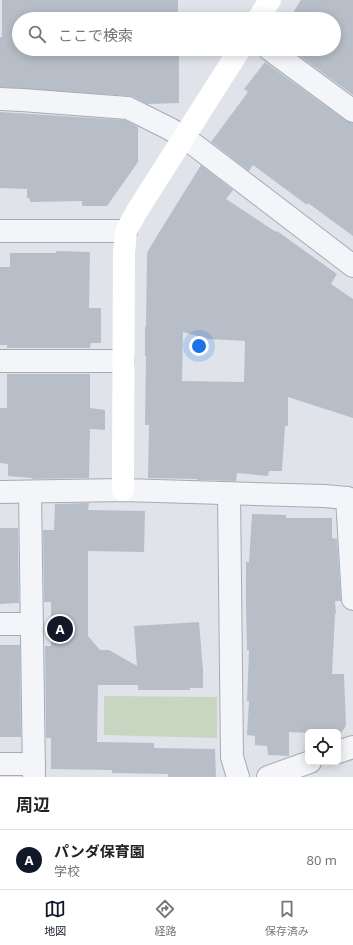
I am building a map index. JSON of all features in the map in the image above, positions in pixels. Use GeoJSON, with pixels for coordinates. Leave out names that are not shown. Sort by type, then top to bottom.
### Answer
{"type":"FeatureCollection","features":[{"type":"Feature","properties":{"kind":"street"},"geometry":{"type":"LineString","coordinates":[[262,12],[270,0]]}},
{"type":"Feature","properties":{"kind":"street"},"geometry":{"type":"LineString","coordinates":[[124,490],[123,361],[124,253],[126,231],[137,211],[236,56]]}},
{"type":"Feature","properties":{"kind":"street"},"geometry":{"type":"LineString","coordinates":[[278,56],[353,111]]}},
{"type":"Feature","properties":{"kind":"street"},"geometry":{"type":"LineString","coordinates":[[0,99],[128,108],[184,137],[353,266]]}},
{"type":"Feature","properties":{"kind":"street"},"geometry":{"type":"LineString","coordinates":[[0,231],[126,231]]}},
{"type":"Feature","properties":{"kind":"street"},"geometry":{"type":"LineString","coordinates":[[0,361],[123,361]]}},
{"type":"Feature","properties":{"kind":"street"},"geometry":{"type":"LineString","coordinates":[[0,492],[124,490],[324,496],[350,499],[353,599]]}},
{"type":"Feature","properties":{"kind":"street"},"geometry":{"type":"LineString","coordinates":[[0,764],[34,771],[30,492]]}},
{"type":"Feature","properties":{"kind":"street"},"geometry":{"type":"LineString","coordinates":[[230,494],[232,758],[238,777]]}},
{"type":"Feature","properties":{"kind":"street"},"geometry":{"type":"LineString","coordinates":[[0,624],[32,624]]}},
{"type":"Feature","properties":{"kind":"street"},"geometry":{"type":"LineString","coordinates":[[341,751],[353,746]]}},
{"type":"Feature","properties":{"kind":"street"},"geometry":{"type":"LineString","coordinates":[[268,777],[305,764]]}},
{"type":"Feature","properties":{"kind":"green space"},"geometry":{"type":"Polygon","coordinates":[[[104,696],[217,697],[217,738],[104,735],[104,696]]]}},
{"type":"Feature","properties":{"kind":"building"},"geometry":{"type":"Polygon","coordinates":[[[2,0],[178,0],[178,12],[12,12],[12,56],[179,56],[179,103],[147,104],[129,96],[0,87],[0,37],[2,37],[2,0]]]}},
{"type":"Feature","properties":{"kind":"building"},"geometry":{"type":"Polygon","coordinates":[[[301,0],[353,0],[353,95],[300,56],[341,56],[341,12],[293,12],[301,0]]]}},
{"type":"Feature","properties":{"kind":"building"},"geometry":{"type":"Polygon","coordinates":[[[265,62],[346,121],[353,123],[353,236],[308,203],[307,205],[253,165],[249,171],[211,142],[248,92],[244,89],[265,62]]]}},
{"type":"Feature","properties":{"kind":"building"},"geometry":{"type":"Polygon","coordinates":[[[0,112],[125,120],[138,127],[138,162],[107,206],[82,206],[82,201],[30,202],[30,199],[27,198],[27,189],[0,188],[0,112]]]}},
{"type":"Feature","properties":{"kind":"building"},"geometry":{"type":"Polygon","coordinates":[[[201,165],[233,190],[226,199],[276,232],[277,231],[337,274],[331,284],[353,299],[353,418],[288,397],[288,426],[285,426],[282,471],[269,471],[268,476],[237,473],[236,481],[148,478],[149,425],[145,425],[147,253],[201,165]],[[183,332],[182,381],[244,382],[245,341],[209,339],[183,332]]]}},
{"type":"Feature","properties":{"kind":"building"},"geometry":{"type":"Polygon","coordinates":[[[56,251],[90,252],[89,308],[101,308],[101,343],[91,343],[90,348],[7,348],[7,345],[0,345],[0,267],[10,267],[10,253],[56,253],[56,251]]]}},
{"type":"Feature","properties":{"kind":"building"},"geometry":{"type":"Polygon","coordinates":[[[7,374],[90,374],[90,408],[105,410],[105,430],[90,429],[89,478],[32,479],[8,476],[8,464],[0,463],[0,408],[7,408],[7,374]]]}},
{"type":"Feature","properties":{"kind":"building"},"geometry":{"type":"Polygon","coordinates":[[[89,503],[88,510],[145,511],[144,552],[88,551],[88,636],[100,650],[109,650],[137,666],[134,626],[199,622],[203,670],[203,688],[190,688],[190,690],[138,690],[138,685],[98,685],[97,742],[154,743],[154,748],[215,749],[216,777],[168,777],[168,774],[112,773],[112,770],[51,769],[51,738],[46,738],[45,646],[51,646],[51,602],[44,602],[43,530],[54,530],[55,504],[89,503]]]}},
{"type":"Feature","properties":{"kind":"building"},"geometry":{"type":"Polygon","coordinates":[[[252,514],[286,515],[286,518],[332,518],[332,538],[337,539],[341,601],[335,601],[336,614],[332,674],[344,674],[346,726],[341,733],[341,729],[305,729],[305,733],[289,732],[289,756],[268,755],[267,746],[255,745],[255,736],[247,735],[249,650],[247,650],[246,562],[249,562],[252,514]]]}},
{"type":"Feature","properties":{"kind":"building"},"geometry":{"type":"Polygon","coordinates":[[[0,528],[18,528],[19,603],[0,604],[0,528]]]}},
{"type":"Feature","properties":{"kind":"building"},"geometry":{"type":"Polygon","coordinates":[[[0,645],[20,645],[21,737],[0,737],[0,645]]]}},
{"type":"Feature","properties":{"kind":"place","name":"パンダ保育園"},"geometry":{"type":"Point","coordinates":[60,629]}}]}
